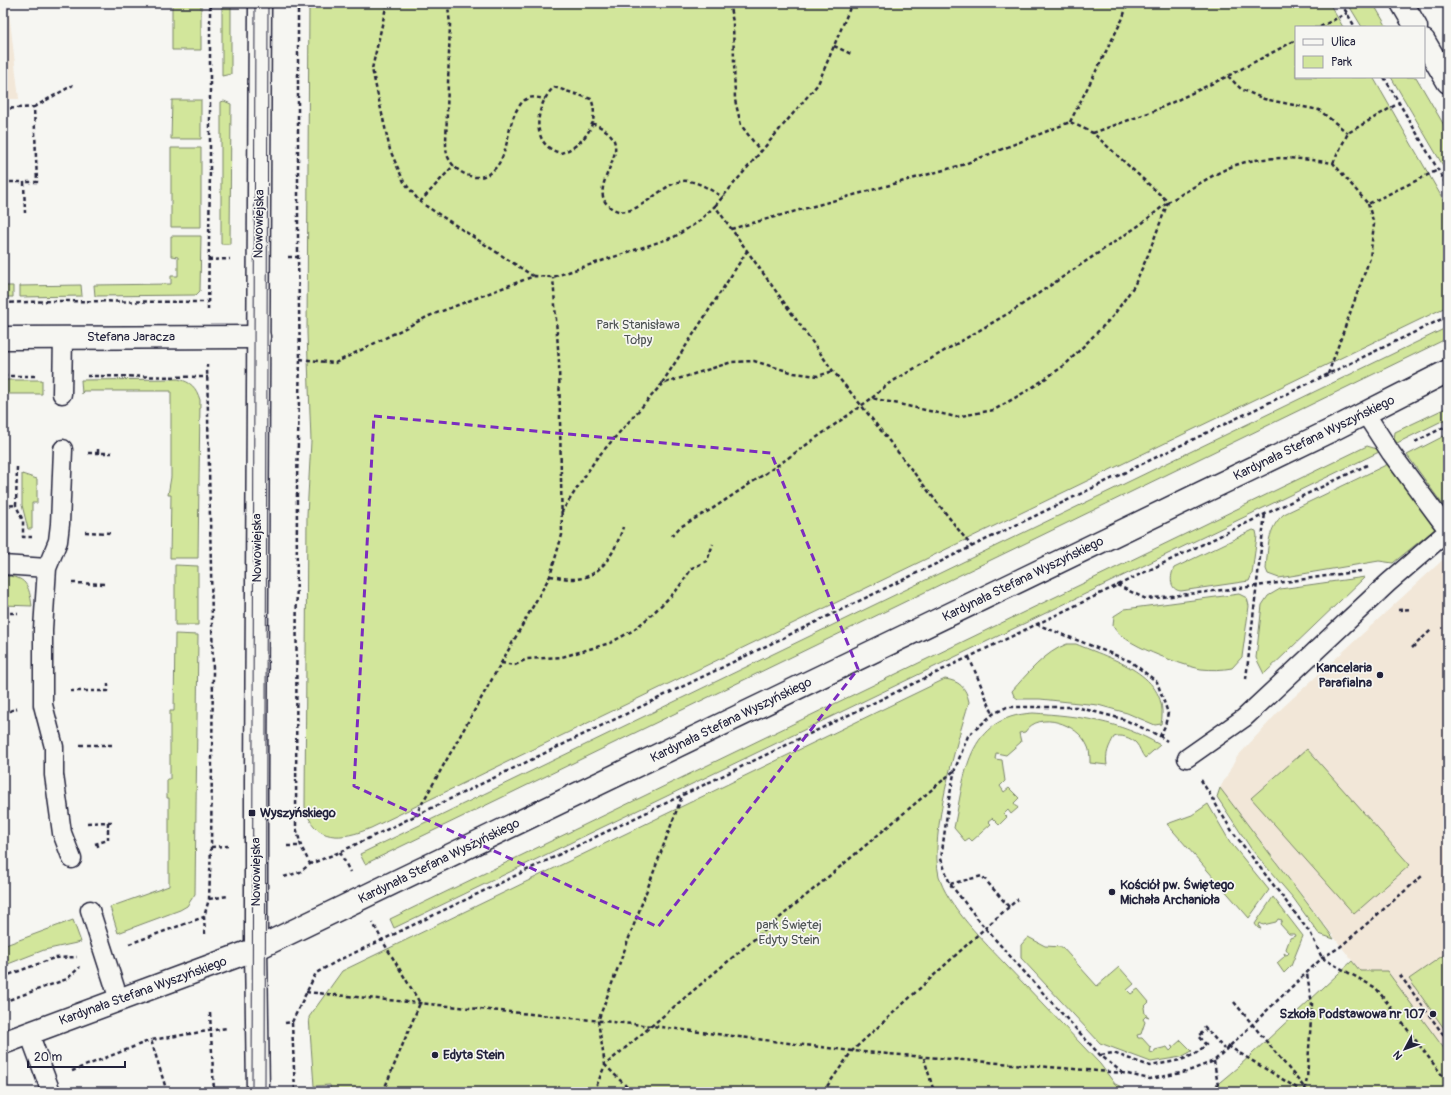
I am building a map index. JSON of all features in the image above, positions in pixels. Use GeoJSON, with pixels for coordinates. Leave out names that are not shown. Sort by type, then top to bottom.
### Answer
{"type":"FeatureCollection","features":[{"type":"Feature","properties":{"kind":"main road","name":"Nowowiejska"},"geometry":{"type":"LineString","coordinates":[[258,1092],[256,949],[260,3]]}},
{"type":"Feature","properties":{"kind":"main road"},"geometry":{"type":"LineString","coordinates":[[1402,3],[1415,26]]}},
{"type":"Feature","properties":{"kind":"main road"},"geometry":{"type":"LineString","coordinates":[[1425,43],[1448,82]]}},
{"type":"Feature","properties":{"kind":"main road","name":"Stefana Jaracza"},"geometry":{"type":"LineString","coordinates":[[3,338],[259,337]]}},
{"type":"Feature","properties":{"kind":"main road","name":"Kardynała Stefana Wyszyńskiego"},"geometry":{"type":"LineString","coordinates":[[3,1043],[256,949],[1365,413],[1448,371]]}},
{"type":"Feature","properties":{"kind":"lane"},"geometry":{"type":"LineString","coordinates":[[62,394],[63,337]]}},
{"type":"Feature","properties":{"kind":"lane"},"geometry":{"type":"LineString","coordinates":[[1187,758],[1244,718],[1388,583],[1448,530],[1391,454],[1365,413]]}},
{"type":"Feature","properties":{"kind":"lane"},"geometry":{"type":"LineString","coordinates":[[63,449],[58,541],[47,568],[42,705],[54,747],[54,775],[62,833],[72,859]]}},
{"type":"Feature","properties":{"kind":"lane"},"geometry":{"type":"LineString","coordinates":[[3,565],[47,568]]}},
{"type":"Feature","properties":{"kind":"lane"},"geometry":{"type":"LineString","coordinates":[[90,910],[98,955],[119,1000]]}},
{"type":"Feature","properties":{"kind":"lane"},"geometry":{"type":"LineString","coordinates":[[29,1033],[49,1086]]}},
{"type":"Feature","properties":{"kind":"path"},"geometry":{"type":"LineString","coordinates":[[208,312],[210,3]]}},
{"type":"Feature","properties":{"kind":"path"},"geometry":{"type":"LineString","coordinates":[[298,3],[298,257],[300,359],[297,481],[296,827],[301,846],[310,864]]}},
{"type":"Feature","properties":{"kind":"path"},"geometry":{"type":"LineString","coordinates":[[387,3],[372,69],[390,150],[404,182],[420,202],[534,276]]}},
{"type":"Feature","properties":{"kind":"path"},"geometry":{"type":"LineString","coordinates":[[446,3],[450,24],[446,142],[448,155],[454,165],[464,174],[473,177],[481,177],[490,173],[498,166],[510,127],[519,106],[526,99],[533,97],[545,99]]}},
{"type":"Feature","properties":{"kind":"path"},"geometry":{"type":"LineString","coordinates":[[729,3],[733,22],[735,100],[741,125],[761,152]]}},
{"type":"Feature","properties":{"kind":"path"},"geometry":{"type":"LineString","coordinates":[[300,359],[335,363],[429,316],[534,276],[553,277],[674,237],[698,222],[723,197],[818,84],[852,3]]}},
{"type":"Feature","properties":{"kind":"path"},"geometry":{"type":"LineString","coordinates":[[731,229],[962,165],[1070,122],[1122,20],[1128,3]]}},
{"type":"Feature","properties":{"kind":"path"},"geometry":{"type":"LineString","coordinates":[[1341,3],[1354,26]]}},
{"type":"Feature","properties":{"kind":"path"},"geometry":{"type":"LineString","coordinates":[[1322,26],[1347,13]]}},
{"type":"Feature","properties":{"kind":"path"},"geometry":{"type":"LineString","coordinates":[[1093,133],[1154,110],[1228,76],[1295,41]]}},
{"type":"Feature","properties":{"kind":"path"},"geometry":{"type":"LineString","coordinates":[[834,46],[851,54]]}},
{"type":"Feature","properties":{"kind":"path"},"geometry":{"type":"LineString","coordinates":[[1228,76],[1241,90],[1264,99],[1319,110],[1348,133]]}},
{"type":"Feature","properties":{"kind":"path"},"geometry":{"type":"LineString","coordinates":[[1385,78],[1448,187]]}},
{"type":"Feature","properties":{"kind":"path"},"geometry":{"type":"LineString","coordinates":[[3,109],[34,107],[73,85]]}},
{"type":"Feature","properties":{"kind":"path"},"geometry":{"type":"LineString","coordinates":[[554,87],[591,99],[594,107],[592,123],[588,134],[579,144],[561,153],[547,147],[541,139],[537,126],[545,99],[554,87]]}},
{"type":"Feature","properties":{"kind":"path"},"geometry":{"type":"LineString","coordinates":[[1333,163],[1348,133],[1399,103]]}},
{"type":"Feature","properties":{"kind":"path"},"geometry":{"type":"LineString","coordinates":[[3,182],[37,182],[34,107]]}},
{"type":"Feature","properties":{"kind":"path"},"geometry":{"type":"LineString","coordinates":[[1070,122],[1093,133],[1168,202]]}},
{"type":"Feature","properties":{"kind":"path"},"geometry":{"type":"LineString","coordinates":[[592,123],[610,134],[616,144],[615,153],[607,173],[602,193],[606,202],[613,209],[620,210],[639,206],[670,184],[680,181],[699,184],[723,197]]}},
{"type":"Feature","properties":{"kind":"path"},"geometry":{"type":"LineString","coordinates":[[672,536],[680,527],[775,467],[872,398],[888,384],[1014,310],[1141,224],[1168,202],[1233,166],[1269,158],[1302,158],[1333,163],[1368,204],[1374,224],[1370,258],[1327,374]]}},
{"type":"Feature","properties":{"kind":"path"},"geometry":{"type":"LineString","coordinates":[[420,202],[454,165]]}},
{"type":"Feature","properties":{"kind":"path"},"geometry":{"type":"LineString","coordinates":[[1368,204],[1438,170]]}},
{"type":"Feature","properties":{"kind":"path"},"geometry":{"type":"LineString","coordinates":[[24,182],[25,213]]}},
{"type":"Feature","properties":{"kind":"path"},"geometry":{"type":"LineString","coordinates":[[872,398],[956,417],[994,410],[1036,385],[1065,365],[1113,316],[1134,286],[1148,256],[1168,202]]}},
{"type":"Feature","properties":{"kind":"path"},"geometry":{"type":"LineString","coordinates":[[715,206],[833,371],[972,547]]}},
{"type":"Feature","properties":{"kind":"path"},"geometry":{"type":"LineString","coordinates":[[561,514],[596,459],[662,384],[747,251]]}},
{"type":"Feature","properties":{"kind":"path"},"geometry":{"type":"LineString","coordinates":[[288,257],[298,257]]}},
{"type":"Feature","properties":{"kind":"path"},"geometry":{"type":"LineString","coordinates":[[208,260],[235,259]]}},
{"type":"Feature","properties":{"kind":"path"},"geometry":{"type":"LineString","coordinates":[[415,816],[550,576],[562,535],[559,362],[553,277]]}},
{"type":"Feature","properties":{"kind":"path"},"geometry":{"type":"LineString","coordinates":[[3,303],[52,301],[208,302]]}},
{"type":"Feature","properties":{"kind":"path"},"geometry":{"type":"LineString","coordinates":[[300,872],[310,864],[340,852],[415,816],[1448,316]]}},
{"type":"Feature","properties":{"kind":"path"},"geometry":{"type":"LineString","coordinates":[[662,384],[732,362],[754,361],[794,373],[818,376],[833,371]]}},
{"type":"Feature","properties":{"kind":"path"},"geometry":{"type":"LineString","coordinates":[[205,934],[204,917],[209,898],[211,846],[213,672],[207,362]]}},
{"type":"Feature","properties":{"kind":"path"},"geometry":{"type":"LineString","coordinates":[[3,376],[208,377]]}},
{"type":"Feature","properties":{"kind":"path"},"geometry":{"type":"LineString","coordinates":[[295,1092],[292,1022],[316,973],[341,959],[1391,454],[1448,425]]}},
{"type":"Feature","properties":{"kind":"path"},"geometry":{"type":"LineString","coordinates":[[17,467],[16,505],[23,521],[23,530]]}},
{"type":"Feature","properties":{"kind":"path"},"geometry":{"type":"LineString","coordinates":[[3,506],[16,505]]}},
{"type":"Feature","properties":{"kind":"path"},"geometry":{"type":"LineString","coordinates":[[1244,718],[1246,663],[1266,513]]}},
{"type":"Feature","properties":{"kind":"path"},"geometry":{"type":"LineString","coordinates":[[550,576],[574,579],[593,574],[605,563],[618,544],[623,527]]}},
{"type":"Feature","properties":{"kind":"path"},"geometry":{"type":"LineString","coordinates":[[79,532],[112,533]]}},
{"type":"Feature","properties":{"kind":"path"},"geometry":{"type":"LineString","coordinates":[[501,663],[515,665],[527,658],[562,657],[610,643],[632,631],[676,591],[692,568],[707,561],[713,544]]}},
{"type":"Feature","properties":{"kind":"path"},"geometry":{"type":"LineString","coordinates":[[1118,585],[1146,599],[1373,570],[1388,583]]}},
{"type":"Feature","properties":{"kind":"path"},"geometry":{"type":"LineString","coordinates":[[66,583],[107,584]]}},
{"type":"Feature","properties":{"kind":"path"},"geometry":{"type":"LineString","coordinates":[[1036,624],[1130,661],[1157,682],[1168,713],[1165,726],[1160,736]]}},
{"type":"Feature","properties":{"kind":"path"},"geometry":{"type":"LineString","coordinates":[[1412,648],[1431,630]]}},
{"type":"Feature","properties":{"kind":"path"},"geometry":{"type":"LineString","coordinates":[[1444,645],[1448,641]]}},
{"type":"Feature","properties":{"kind":"path"},"geometry":{"type":"LineString","coordinates":[[969,657],[993,714]]}},
{"type":"Feature","properties":{"kind":"path"},"geometry":{"type":"LineString","coordinates":[[42,691],[108,691],[108,684]]}},
{"type":"Feature","properties":{"kind":"path"},"geometry":{"type":"LineString","coordinates":[[1123,1073],[1100,1055],[985,928],[950,884],[941,859],[949,799],[955,769],[968,736],[993,714],[1006,707],[1076,707],[1123,720],[1160,736],[1187,758],[1232,831],[1311,934],[1322,958],[1376,988],[1448,1083]]}},
{"type":"Feature","properties":{"kind":"path"},"geometry":{"type":"LineString","coordinates":[[78,745],[112,745]]}},
{"type":"Feature","properties":{"kind":"path"},"geometry":{"type":"LineString","coordinates":[[594,1092],[605,1065],[653,1026],[955,769]]}},
{"type":"Feature","properties":{"kind":"path"},"geometry":{"type":"LineString","coordinates":[[632,1092],[605,1065],[598,1021],[682,796]]}},
{"type":"Feature","properties":{"kind":"path"},"geometry":{"type":"LineString","coordinates":[[92,845],[108,840],[108,822]]}},
{"type":"Feature","properties":{"kind":"path"},"geometry":{"type":"LineString","coordinates":[[84,823],[112,822]]}},
{"type":"Feature","properties":{"kind":"path"},"geometry":{"type":"LineString","coordinates":[[97,843],[99,849]]}},
{"type":"Feature","properties":{"kind":"path"},"geometry":{"type":"LineString","coordinates":[[211,846],[232,846]]}},
{"type":"Feature","properties":{"kind":"path"},"geometry":{"type":"LineString","coordinates":[[287,846],[301,846]]}},
{"type":"Feature","properties":{"kind":"path"},"geometry":{"type":"LineString","coordinates":[[340,852],[350,873]]}},
{"type":"Feature","properties":{"kind":"path"},"geometry":{"type":"LineString","coordinates":[[950,884],[982,876],[1009,907]]}},
{"type":"Feature","properties":{"kind":"path"},"geometry":{"type":"LineString","coordinates":[[306,992],[653,1026],[852,1051],[1123,1073],[1150,1079],[1186,1072],[1214,1061],[1224,1049],[1254,1024],[1322,958],[1340,947],[1422,876]]}},
{"type":"Feature","properties":{"kind":"path"},"geometry":{"type":"LineString","coordinates":[[209,898],[229,896]]}},
{"type":"Feature","properties":{"kind":"path"},"geometry":{"type":"LineString","coordinates":[[824,1092],[852,1051],[1018,899]]}},
{"type":"Feature","properties":{"kind":"path"},"geometry":{"type":"LineString","coordinates":[[3,977],[54,958],[98,955],[204,917]]}},
{"type":"Feature","properties":{"kind":"path"},"geometry":{"type":"LineString","coordinates":[[373,922],[382,940],[420,1003]]}},
{"type":"Feature","properties":{"kind":"path"},"geometry":{"type":"LineString","coordinates":[[3,1002],[67,979],[98,955]]}},
{"type":"Feature","properties":{"kind":"path"},"geometry":{"type":"LineString","coordinates":[[1305,1088],[1312,1004],[1306,974]]}},
{"type":"Feature","properties":{"kind":"path"},"geometry":{"type":"LineString","coordinates":[[1400,975],[1448,1040]]}},
{"type":"Feature","properties":{"kind":"path"},"geometry":{"type":"LineString","coordinates":[[1234,1002],[1254,1024],[1308,1092]]}},
{"type":"Feature","properties":{"kind":"path"},"geometry":{"type":"LineString","coordinates":[[383,1092],[420,1003]]}},
{"type":"Feature","properties":{"kind":"path"},"geometry":{"type":"LineString","coordinates":[[210,1013],[214,1092]]}},
{"type":"Feature","properties":{"kind":"path"},"geometry":{"type":"LineString","coordinates":[[283,1023],[292,1022]]}},
{"type":"Feature","properties":{"kind":"path"},"geometry":{"type":"LineString","coordinates":[[1204,1026],[1224,1049]]}},
{"type":"Feature","properties":{"kind":"path"},"geometry":{"type":"LineString","coordinates":[[49,1086],[151,1040],[212,1029],[227,1028]]}},
{"type":"Feature","properties":{"kind":"path"},"geometry":{"type":"LineString","coordinates":[[1100,1055],[1112,1053],[1150,1066],[1181,1060],[1195,1054],[1206,1045],[1198,1036],[1207,1029]]}},
{"type":"Feature","properties":{"kind":"path"},"geometry":{"type":"LineString","coordinates":[[151,1040],[167,1092]]}},
{"type":"Feature","properties":{"kind":"path"},"geometry":{"type":"LineString","coordinates":[[1228,1046],[1299,1091],[1305,1088]]}},
{"type":"Feature","properties":{"kind":"path"},"geometry":{"type":"LineString","coordinates":[[924,1058],[934,1092]]}},
{"type":"Feature","properties":{"kind":"path"},"geometry":{"type":"LineString","coordinates":[[1214,1061],[1219,1092]]}},
{"type":"Feature","properties":{"kind":"highlighted area"},"geometry":{"type":"Polygon","coordinates":[[[374,416],[771,453],[858,669],[658,927],[354,786],[374,416]]]}},
{"type":"Feature","properties":{"kind":"shaded area"},"geometry":{"type":"Polygon","coordinates":[[[3,3],[8,3],[19,99],[3,99],[3,3]]]}},
{"type":"Feature","properties":{"kind":"shaded area"},"geometry":{"type":"Polygon","coordinates":[[[1448,555],[1448,1054],[1387,971],[1360,971],[1220,788],[1237,757],[1282,708],[1448,555]]]}},
{"type":"Feature","properties":{"kind":"green space"},"geometry":{"type":"Polygon","coordinates":[[[172,3],[201,3],[201,50],[172,50],[172,3]]]}},
{"type":"Feature","properties":{"kind":"green space"},"geometry":{"type":"Polygon","coordinates":[[[222,3],[231,3],[231,74],[222,76],[222,3]]]}},
{"type":"Feature","properties":{"kind":"green space","name":"Park Stanisława Tołpy"},"geometry":{"type":"Polygon","coordinates":[[[309,3],[1329,3],[1342,26],[1295,26],[1295,78],[1374,78],[1448,208],[1448,306],[371,828],[350,835],[340,836],[330,836],[322,833],[309,819],[305,807],[307,515],[311,441],[307,333],[309,3]]]}},
{"type":"Feature","properties":{"kind":"green space"},"geometry":{"type":"Polygon","coordinates":[[[1373,3],[1386,26],[1361,26],[1348,4],[1373,3]]]}},
{"type":"Feature","properties":{"kind":"green space"},"geometry":{"type":"Polygon","coordinates":[[[1392,78],[1417,78],[1448,132],[1448,174],[1392,78]]]}},
{"type":"Feature","properties":{"kind":"green space"},"geometry":{"type":"Polygon","coordinates":[[[172,100],[201,100],[201,139],[171,139],[172,100]]]}},
{"type":"Feature","properties":{"kind":"green space"},"geometry":{"type":"Polygon","coordinates":[[[224,101],[231,104],[230,244],[221,244],[221,102],[224,101]]]}},
{"type":"Feature","properties":{"kind":"green space"},"geometry":{"type":"Polygon","coordinates":[[[171,148],[201,148],[201,227],[171,227],[171,148]]]}},
{"type":"Feature","properties":{"kind":"green space"},"geometry":{"type":"Polygon","coordinates":[[[171,236],[201,236],[200,291],[196,295],[95,296],[94,285],[171,284],[171,276],[178,276],[178,257],[171,256],[171,236]]]}},
{"type":"Feature","properties":{"kind":"green space"},"geometry":{"type":"Polygon","coordinates":[[[81,285],[82,296],[20,297],[20,286],[81,285]]]}},
{"type":"Feature","properties":{"kind":"green space"},"geometry":{"type":"Polygon","coordinates":[[[3,286],[13,286],[13,297],[3,297],[3,286]]]}},
{"type":"Feature","properties":{"kind":"green space"},"geometry":{"type":"Polygon","coordinates":[[[1448,327],[1448,338],[365,864],[360,854],[1448,327]]]}},
{"type":"Feature","properties":{"kind":"green space"},"geometry":{"type":"Polygon","coordinates":[[[178,379],[190,384],[197,392],[200,400],[198,558],[170,558],[171,495],[168,495],[171,477],[171,391],[83,391],[82,394],[81,380],[178,379]]]}},
{"type":"Feature","properties":{"kind":"green space"},"geometry":{"type":"Polygon","coordinates":[[[3,380],[42,380],[42,394],[3,394],[3,380]]]}},
{"type":"Feature","properties":{"kind":"green space"},"geometry":{"type":"Polygon","coordinates":[[[1448,407],[1448,418],[1397,443],[1394,439],[1395,432],[1448,407]]]}},
{"type":"Feature","properties":{"kind":"green space"},"geometry":{"type":"Polygon","coordinates":[[[1448,434],[1448,512],[1407,455],[1448,434]]]}},
{"type":"Feature","properties":{"kind":"green space"},"geometry":{"type":"Polygon","coordinates":[[[1367,446],[1377,449],[1379,452],[394,928],[390,919],[1367,446]]]}},
{"type":"Feature","properties":{"kind":"green space"},"geometry":{"type":"Polygon","coordinates":[[[1388,464],[1435,529],[1393,563],[1379,561],[1279,578],[1268,574],[1266,569],[1269,539],[1274,526],[1284,514],[1388,464]]]}},
{"type":"Feature","properties":{"kind":"green space"},"geometry":{"type":"Polygon","coordinates":[[[22,474],[37,479],[37,503],[32,503],[32,529],[28,529],[22,505],[22,474]]]}},
{"type":"Feature","properties":{"kind":"green space"},"geometry":{"type":"Polygon","coordinates":[[[1253,530],[1256,531],[1257,536],[1252,574],[1249,581],[1181,591],[1174,588],[1171,579],[1174,568],[1253,530]]]}},
{"type":"Feature","properties":{"kind":"green space"},"geometry":{"type":"Polygon","coordinates":[[[175,565],[198,566],[198,625],[175,625],[175,565]]]}},
{"type":"Feature","properties":{"kind":"green space"},"geometry":{"type":"Polygon","coordinates":[[[3,576],[11,576],[25,583],[28,587],[32,606],[3,605],[3,576]]]}},
{"type":"Feature","properties":{"kind":"green space"},"geometry":{"type":"Polygon","coordinates":[[[1365,577],[1264,674],[1256,658],[1262,605],[1268,596],[1280,589],[1365,577]]]}},
{"type":"Feature","properties":{"kind":"green space"},"geometry":{"type":"Polygon","coordinates":[[[1239,594],[1247,598],[1249,606],[1242,657],[1232,668],[1216,670],[1201,669],[1180,663],[1152,653],[1127,640],[1118,633],[1113,626],[1114,616],[1125,609],[1239,594]]]}},
{"type":"Feature","properties":{"kind":"green space"},"geometry":{"type":"Polygon","coordinates":[[[3,620],[6,620],[4,688],[3,688],[3,620]]]}},
{"type":"Feature","properties":{"kind":"green space"},"geometry":{"type":"Polygon","coordinates":[[[175,634],[198,635],[195,894],[187,906],[180,910],[118,933],[110,907],[169,886],[169,798],[167,798],[167,779],[170,779],[170,711],[174,711],[175,634]]]}},
{"type":"Feature","properties":{"kind":"green space"},"geometry":{"type":"Polygon","coordinates":[[[1067,644],[1076,644],[1121,663],[1148,681],[1157,693],[1162,707],[1161,724],[1155,725],[1127,713],[1098,705],[1040,699],[1018,699],[1014,696],[1012,691],[1037,664],[1051,652],[1067,644]]]}},
{"type":"Feature","properties":{"kind":"green space","name":"park Świętej Edyty Stein"},"geometry":{"type":"Polygon","coordinates":[[[945,679],[958,683],[966,692],[969,702],[945,789],[941,814],[937,858],[939,876],[943,887],[958,911],[978,935],[1100,1064],[1115,1084],[1133,1092],[331,1092],[330,1085],[314,1086],[309,1017],[342,971],[945,679]]]}},
{"type":"Feature","properties":{"kind":"green space"},"geometry":{"type":"Polygon","coordinates":[[[1033,713],[1099,721],[1129,730],[1160,745],[1145,758],[1134,741],[1126,737],[1117,736],[1114,737],[1108,750],[1107,765],[1090,763],[1088,747],[1075,731],[1058,722],[1039,722],[1031,725],[1025,732],[1019,733],[1021,742],[1006,755],[996,753],[995,759],[1002,760],[1005,781],[1000,786],[1004,792],[1009,788],[1019,798],[1014,803],[1018,808],[1011,814],[1008,810],[1004,814],[1007,817],[999,825],[992,818],[988,821],[991,824],[972,841],[969,838],[965,841],[954,828],[966,769],[972,752],[981,737],[994,725],[1011,717],[1033,713]]]}},
{"type":"Feature","properties":{"kind":"green space"},"geometry":{"type":"Polygon","coordinates":[[[1307,749],[1410,865],[1354,914],[1251,798],[1307,749]]]}},
{"type":"Feature","properties":{"kind":"green space"},"geometry":{"type":"Polygon","coordinates":[[[1220,788],[1334,939],[1319,934],[1294,899],[1252,850],[1217,797],[1220,788]]]}},
{"type":"Feature","properties":{"kind":"green space"},"geometry":{"type":"Polygon","coordinates":[[[1208,804],[1230,842],[1269,890],[1249,918],[1167,824],[1192,815],[1208,804]]]}},
{"type":"Feature","properties":{"kind":"green space"},"geometry":{"type":"Polygon","coordinates":[[[1273,897],[1303,936],[1291,966],[1284,973],[1277,963],[1285,956],[1284,953],[1287,955],[1289,953],[1286,949],[1290,938],[1295,936],[1294,934],[1289,934],[1280,924],[1282,920],[1278,919],[1276,922],[1263,925],[1260,923],[1259,926],[1261,929],[1255,924],[1273,897]]]}},
{"type":"Feature","properties":{"kind":"green space"},"geometry":{"type":"Polygon","coordinates":[[[73,920],[81,942],[44,950],[3,966],[3,946],[73,920]]]}},
{"type":"Feature","properties":{"kind":"green space"},"geometry":{"type":"Polygon","coordinates":[[[1028,937],[1045,946],[1062,947],[1097,986],[1119,967],[1134,984],[1127,990],[1131,994],[1138,989],[1149,1002],[1144,1007],[1145,1014],[1149,1017],[1146,1016],[1143,1019],[1145,1022],[1141,1034],[1137,1035],[1138,1038],[1142,1038],[1151,1048],[1150,1052],[1154,1053],[1155,1050],[1167,1047],[1170,1051],[1173,1048],[1171,1046],[1173,1047],[1181,1040],[1192,1051],[1181,1057],[1151,1062],[1100,1043],[1021,958],[1021,945],[1028,937]]]}},
{"type":"Feature","properties":{"kind":"green space"},"geometry":{"type":"Polygon","coordinates":[[[1448,952],[1448,1034],[1409,979],[1448,952]]]}},
{"type":"Feature","properties":{"kind":"green space"},"geometry":{"type":"Polygon","coordinates":[[[1352,961],[1360,971],[1387,971],[1448,1054],[1448,1092],[1208,1092],[1238,1067],[1352,961]]]}},
{"type":"Feature","properties":{"kind":"tram line"},"geometry":{"type":"LineString","coordinates":[[252,1092],[255,3]]}},
{"type":"Feature","properties":{"kind":"tram line"},"geometry":{"type":"LineString","coordinates":[[265,1092],[268,3]]}},
{"type":"Feature","properties":{"kind":"place","name":"Kancelaria Parafialna"},"geometry":{"type":"Point","coordinates":[1380,675]}},
{"type":"Feature","properties":{"kind":"place","name":"Wyszyńskiego"},"geometry":{"type":"Point","coordinates":[252,813]}},
{"type":"Feature","properties":{"kind":"place","name":"Kościół pw. Świętego Michała Archanioła"},"geometry":{"type":"Point","coordinates":[1112,892]}},
{"type":"Feature","properties":{"kind":"place","name":"Szkoła Podstawowa nr 107"},"geometry":{"type":"Point","coordinates":[1433,1014]}},
{"type":"Feature","properties":{"kind":"place","name":"Edyta Stein"},"geometry":{"type":"Point","coordinates":[435,1055]}}]}
